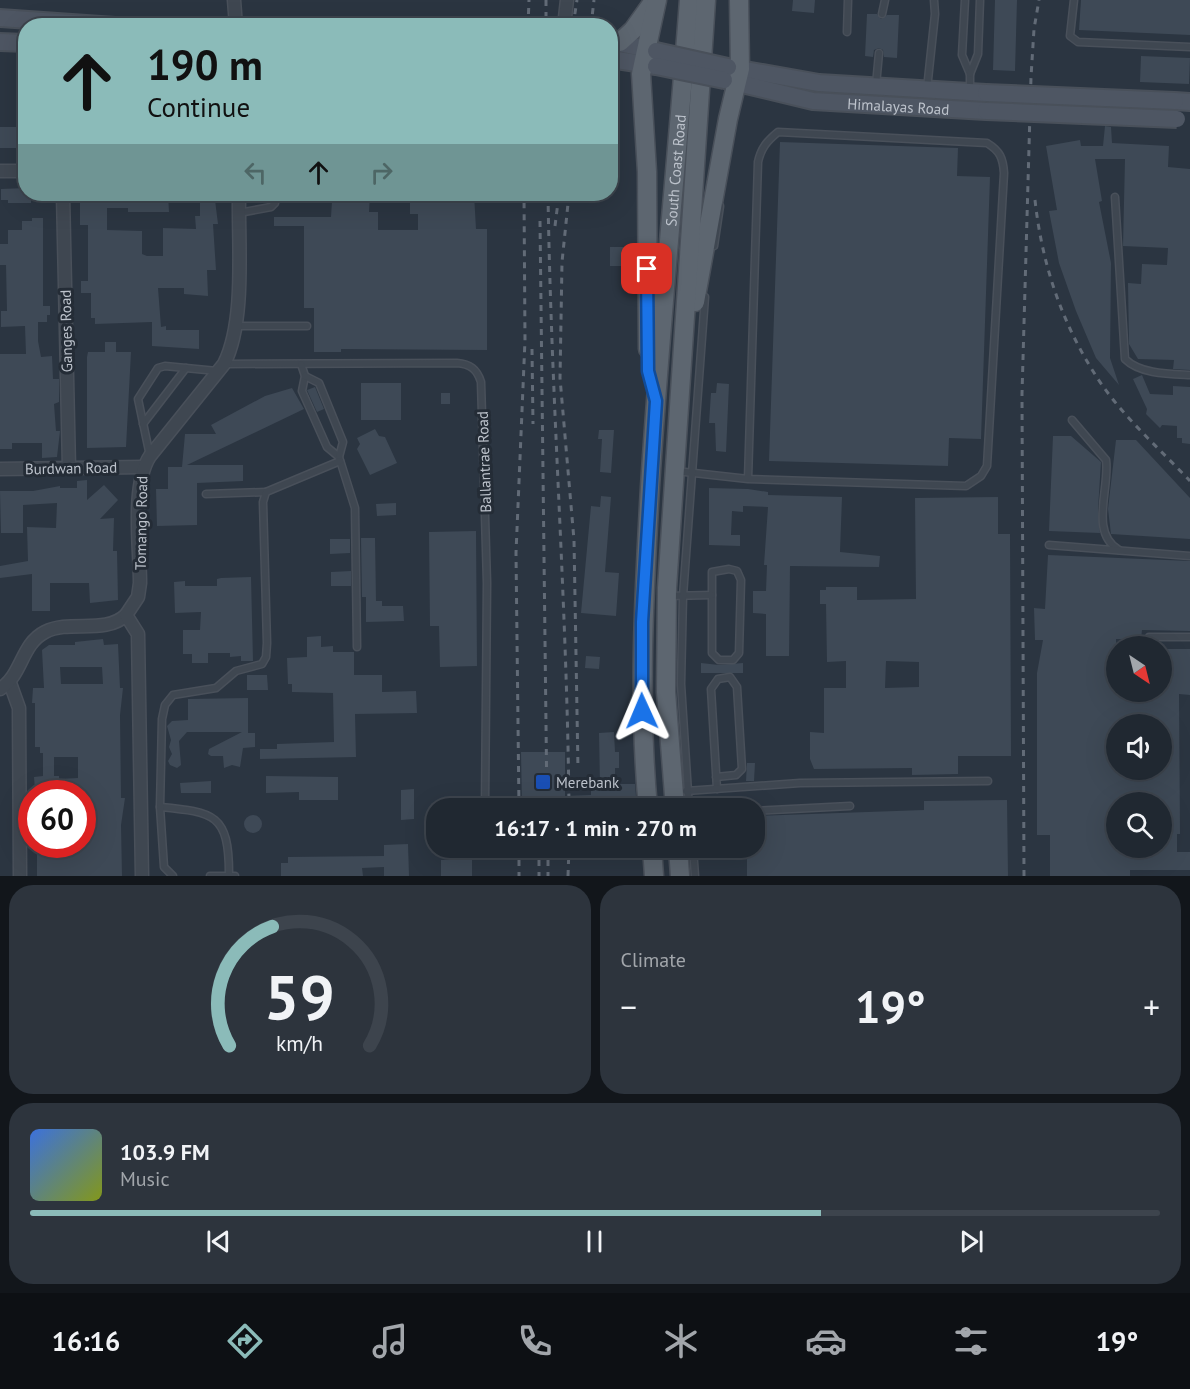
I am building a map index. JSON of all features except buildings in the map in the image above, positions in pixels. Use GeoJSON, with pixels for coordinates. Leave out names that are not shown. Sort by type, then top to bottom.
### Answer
{"type":"FeatureCollection","features":[{"type":"Feature","properties":{"kind":"main road"},"geometry":{"type":"LineString","coordinates":[[618,39],[633,30],[656,0]]}},
{"type":"Feature","properties":{"kind":"main road"},"geometry":{"type":"LineString","coordinates":[[656,0],[650,57],[646,172],[648,371],[656,401]]}},
{"type":"Feature","properties":{"kind":"main road","name":"South Coast Road"},"geometry":{"type":"LineString","coordinates":[[647,798],[641,677],[648,524],[689,0]]}},
{"type":"Feature","properties":{"kind":"main road","name":"South Coast Road"},"geometry":{"type":"LineString","coordinates":[[678,797],[666,692],[675,596],[672,523],[683,472],[681,380],[706,0]]}},
{"type":"Feature","properties":{"kind":"main road"},"geometry":{"type":"LineString","coordinates":[[681,380],[728,119],[739,0]]}},
{"type":"Feature","properties":{"kind":"main road"},"geometry":{"type":"LineString","coordinates":[[648,524],[672,523]]}},
{"type":"Feature","properties":{"kind":"main road"},"geometry":{"type":"LineString","coordinates":[[653,858],[654,876]]}},
{"type":"Feature","properties":{"kind":"main road"},"geometry":{"type":"LineString","coordinates":[[679,858],[680,876]]}},
{"type":"Feature","properties":{"kind":"street"},"geometry":{"type":"LineString","coordinates":[[234,0],[235,18]]}},
{"type":"Feature","properties":{"kind":"street"},"geometry":{"type":"LineString","coordinates":[[565,18],[567,0]]}},
{"type":"Feature","properties":{"kind":"street"},"geometry":{"type":"LineString","coordinates":[[0,18],[18,19]]}},
{"type":"Feature","properties":{"kind":"street"},"geometry":{"type":"LineString","coordinates":[[0,42],[18,43]]}},
{"type":"Feature","properties":{"kind":"street","name":"Himalayas Road"},"geometry":{"type":"LineString","coordinates":[[618,42],[650,57],[732,75],[813,101],[1183,119]]}},
{"type":"Feature","properties":{"kind":"street","name":"Himalayas Road"},"geometry":{"type":"LineString","coordinates":[[618,59],[650,57]]}},
{"type":"Feature","properties":{"kind":"street","name":"Himalayas Road"},"geometry":{"type":"LineString","coordinates":[[732,75],[876,88],[1183,101]]}},
{"type":"Feature","properties":{"kind":"street"},"geometry":{"type":"LineString","coordinates":[[0,171],[18,171]]}},
{"type":"Feature","properties":{"kind":"street","name":"Ganges Road"},"geometry":{"type":"LineString","coordinates":[[63,201],[69,468]]}},
{"type":"Feature","properties":{"kind":"street","name":"Tomango Road"},"geometry":{"type":"LineString","coordinates":[[126,615],[138,597],[140,583],[140,484],[143,467],[221,368],[232,348],[237,326],[239,201]]}},
{"type":"Feature","properties":{"kind":"street","name":"Burdwan Road"},"geometry":{"type":"LineString","coordinates":[[0,469],[143,467]]}},
{"type":"Feature","properties":{"kind":"street"},"geometry":{"type":"LineString","coordinates":[[20,876],[18,708],[5,686],[28,648],[41,634],[54,628],[107,624],[126,615],[138,634],[142,876]]}},
{"type":"Feature","properties":{"kind":"lane"},"geometry":{"type":"LineString","coordinates":[[847,32],[848,0]]}},
{"type":"Feature","properties":{"kind":"lane"},"geometry":{"type":"LineString","coordinates":[[882,14],[885,0]]}},
{"type":"Feature","properties":{"kind":"lane"},"geometry":{"type":"LineString","coordinates":[[927,90],[936,14],[934,0]]}},
{"type":"Feature","properties":{"kind":"lane"},"geometry":{"type":"LineString","coordinates":[[965,0],[962,55],[978,92]]}},
{"type":"Feature","properties":{"kind":"lane"},"geometry":{"type":"LineString","coordinates":[[970,74],[978,54],[980,0]]}},
{"type":"Feature","properties":{"kind":"lane"},"geometry":{"type":"LineString","coordinates":[[1074,0],[1070,36],[1078,42],[1190,47]]}},
{"type":"Feature","properties":{"kind":"lane"},"geometry":{"type":"LineString","coordinates":[[876,88],[879,53]]}},
{"type":"Feature","properties":{"kind":"lane"},"geometry":{"type":"LineString","coordinates":[[683,472],[748,479],[966,486],[981,476],[987,466],[1004,173],[1004,161],[998,149],[987,143],[778,132],[760,150],[748,479]]}},
{"type":"Feature","properties":{"kind":"lane"},"geometry":{"type":"LineString","coordinates":[[712,257],[720,216],[717,181]]}},
{"type":"Feature","properties":{"kind":"lane"},"geometry":{"type":"LineString","coordinates":[[1115,196],[1125,359],[1133,366],[1141,368],[1190,375]]}},
{"type":"Feature","properties":{"kind":"lane"},"geometry":{"type":"LineString","coordinates":[[238,213],[271,207],[275,201]]}},
{"type":"Feature","properties":{"kind":"lane"},"geometry":{"type":"LineString","coordinates":[[706,292],[683,472],[675,596],[712,595]]}},
{"type":"Feature","properties":{"kind":"lane"},"geometry":{"type":"LineString","coordinates":[[237,326],[307,326]]}},
{"type":"Feature","properties":{"kind":"lane","name":"Ballantrae Road"},"geometry":{"type":"LineString","coordinates":[[143,424],[138,399],[158,368],[464,363],[472,367],[480,376],[487,583],[485,798]]}},
{"type":"Feature","properties":{"kind":"lane"},"geometry":{"type":"LineString","coordinates":[[301,364],[305,376],[302,391],[327,447],[340,459]]}},
{"type":"Feature","properties":{"kind":"lane"},"geometry":{"type":"LineString","coordinates":[[150,456],[143,424],[186,368]]}},
{"type":"Feature","properties":{"kind":"lane"},"geometry":{"type":"LineString","coordinates":[[305,376],[319,383],[343,442],[340,459],[355,508],[357,647]]}},
{"type":"Feature","properties":{"kind":"lane"},"geometry":{"type":"LineString","coordinates":[[1072,420],[1106,460],[1104,528],[1108,542],[1119,550]]}},
{"type":"Feature","properties":{"kind":"lane"},"geometry":{"type":"LineString","coordinates":[[206,494],[266,492],[340,459]]}},
{"type":"Feature","properties":{"kind":"lane"},"geometry":{"type":"LineString","coordinates":[[173,876],[164,867],[160,807],[162,719],[167,701],[177,693],[216,688],[236,671],[256,667],[266,657],[262,502],[266,492]]}},
{"type":"Feature","properties":{"kind":"lane"},"geometry":{"type":"LineString","coordinates":[[1049,545],[1190,556]]}},
{"type":"Feature","properties":{"kind":"lane"},"geometry":{"type":"LineString","coordinates":[[729,569],[739,573],[741,580],[740,643],[739,655],[735,660],[720,660],[712,653],[712,595],[714,570],[729,569]]}},
{"type":"Feature","properties":{"kind":"lane"},"geometry":{"type":"LineString","coordinates":[[1172,637],[1190,637]]}},
{"type":"Feature","properties":{"kind":"lane"},"geometry":{"type":"LineString","coordinates":[[716,777],[736,775],[742,769],[737,687],[730,677],[718,679],[711,689],[716,777],[717,789]]}},
{"type":"Feature","properties":{"kind":"lane"},"geometry":{"type":"LineString","coordinates":[[678,797],[717,789],[800,783],[988,781]]}},
{"type":"Feature","properties":{"kind":"lane"},"geometry":{"type":"LineString","coordinates":[[765,810],[850,806]]}},
{"type":"Feature","properties":{"kind":"lane"},"geometry":{"type":"LineString","coordinates":[[160,807],[200,811],[214,817],[222,828],[232,875],[210,876]]}},
{"type":"Feature","properties":{"kind":"lane"},"geometry":{"type":"LineString","coordinates":[[694,858],[695,876]]}},
{"type":"Feature","properties":{"kind":"railway"},"geometry":{"type":"LineString","coordinates":[[528,18],[529,0]]}},
{"type":"Feature","properties":{"kind":"railway"},"geometry":{"type":"LineString","coordinates":[[546,0],[546,18]]}},
{"type":"Feature","properties":{"kind":"railway"},"geometry":{"type":"LineString","coordinates":[[574,18],[577,0]]}},
{"type":"Feature","properties":{"kind":"railway"},"geometry":{"type":"LineString","coordinates":[[592,18],[594,0]]}},
{"type":"Feature","properties":{"kind":"railway"},"geometry":{"type":"LineString","coordinates":[[1024,876],[1022,394],[1031,77],[1034,29],[1039,0]]}},
{"type":"Feature","properties":{"kind":"railway"},"geometry":{"type":"LineString","coordinates":[[1035,200],[1049,271],[1064,315],[1085,358],[1119,406],[1190,481]]}},
{"type":"Feature","properties":{"kind":"railway"},"geometry":{"type":"LineString","coordinates":[[519,798],[516,553],[525,340],[524,201]]}},
{"type":"Feature","properties":{"kind":"railway"},"geometry":{"type":"LineString","coordinates":[[548,201],[569,798]]}},
{"type":"Feature","properties":{"kind":"railway"},"geometry":{"type":"LineString","coordinates":[[555,226],[558,201]]}},
{"type":"Feature","properties":{"kind":"railway"},"geometry":{"type":"LineString","coordinates":[[568,201],[562,262],[560,378],[574,540],[578,769]]}},
{"type":"Feature","properties":{"kind":"railway"},"geometry":{"type":"LineString","coordinates":[[540,221],[547,798]]}},
{"type":"Feature","properties":{"kind":"railway"},"geometry":{"type":"LineString","coordinates":[[532,349],[533,424]]}},
{"type":"Feature","properties":{"kind":"railway"},"geometry":{"type":"LineString","coordinates":[[519,858],[519,876]]}},
{"type":"Feature","properties":{"kind":"railway"},"geometry":{"type":"LineString","coordinates":[[539,858],[539,876]]}},
{"type":"Feature","properties":{"kind":"railway"},"geometry":{"type":"LineString","coordinates":[[548,858],[548,876]]}},
{"type":"Feature","properties":{"kind":"railway"},"geometry":{"type":"LineString","coordinates":[[568,876],[569,858]]}},
{"type":"Feature","properties":{"kind":"place","name":"Merebank"},"geometry":{"type":"Point","coordinates":[543,782]}},
{"type":"Feature","properties":{"kind":"route"},"geometry":{"type":"LineString","coordinates":[[642,711],[642,622],[656,401],[648,371],[647,269]]}}]}
